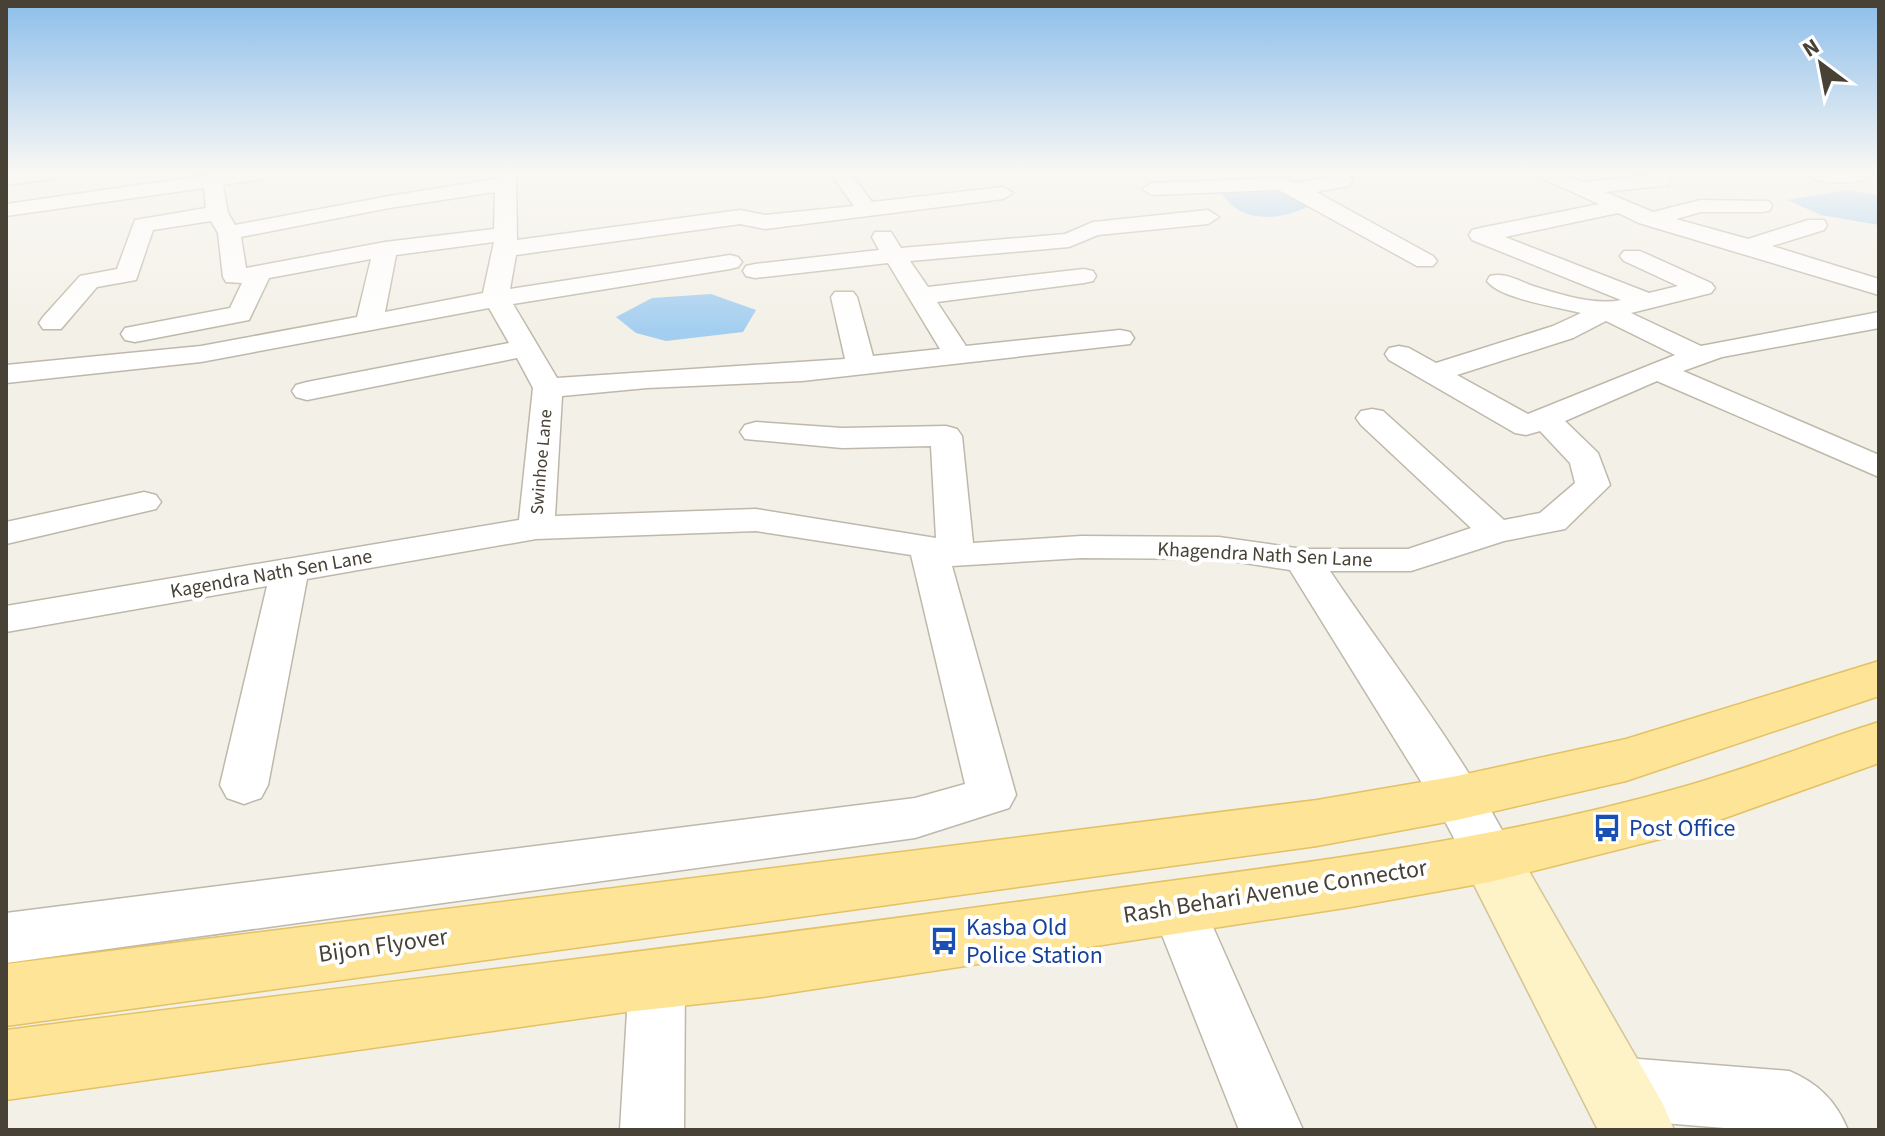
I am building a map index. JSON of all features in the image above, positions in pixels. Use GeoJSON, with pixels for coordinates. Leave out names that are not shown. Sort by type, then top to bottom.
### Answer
{"type":"FeatureCollection","features":[{"type":"Feature","properties":{"kind":"main road"},"geometry":{"type":"LineString","coordinates":[[1457,798],[1626,760],[1879,678]]}},
{"type":"Feature","properties":{"kind":"main road","name":"Rash Behari Avenue Connector"},"geometry":{"type":"LineString","coordinates":[[642,979],[777,965],[1178,907],[1490,857],[1680,811],[1879,742]]}},
{"type":"Feature","properties":{"kind":"main road","name":"Bijon Flyover"},"geometry":{"type":"LineString","coordinates":[[6,995],[1302,825],[1457,798]]}},
{"type":"Feature","properties":{"kind":"main road"},"geometry":{"type":"LineString","coordinates":[[1490,857],[1626,1109]]}},
{"type":"Feature","properties":{"kind":"main road"},"geometry":{"type":"LineString","coordinates":[[6,1065],[642,979]]}},
{"type":"Feature","properties":{"kind":"street"},"geometry":{"type":"LineString","coordinates":[[52,323],[89,281],[127,275],[143,226]]}},
{"type":"Feature","properties":{"kind":"street"},"geometry":{"type":"LineString","coordinates":[[224,226],[235,277],[385,249],[652,226]]}},
{"type":"Feature","properties":{"kind":"street"},"geometry":{"type":"LineString","coordinates":[[495,299],[505,226]]}},
{"type":"Feature","properties":{"kind":"street"},"geometry":{"type":"LineString","coordinates":[[877,226],[958,355]]}},
{"type":"Feature","properties":{"kind":"street"},"geometry":{"type":"LineString","coordinates":[[755,271],[1069,240],[1093,229],[1122,226]]}},
{"type":"Feature","properties":{"kind":"street"},"geometry":{"type":"LineString","coordinates":[[1362,226],[1425,261]]}},
{"type":"Feature","properties":{"kind":"street"},"geometry":{"type":"LineString","coordinates":[[1524,226],[1480,235],[1647,301]]}},
{"type":"Feature","properties":{"kind":"street"},"geometry":{"type":"LineString","coordinates":[[1677,226],[1879,287]]}},
{"type":"Feature","properties":{"kind":"street"},"geometry":{"type":"LineString","coordinates":[[1747,247],[1813,226]]}},
{"type":"Feature","properties":{"kind":"street"},"geometry":{"type":"LineString","coordinates":[[369,323],[385,249]]}},
{"type":"Feature","properties":{"kind":"street"},"geometry":{"type":"LineString","coordinates":[[1433,373],[1563,332],[1606,311],[1702,288],[1632,256]]}},
{"type":"Feature","properties":{"kind":"street"},"geometry":{"type":"LineString","coordinates":[[6,374],[201,354],[495,299],[730,262]]}},
{"type":"Feature","properties":{"kind":"street"},"geometry":{"type":"LineString","coordinates":[[1850,277],[1879,269]]}},
{"type":"Feature","properties":{"kind":"street"},"geometry":{"type":"LineString","coordinates":[[135,334],[240,314],[259,273]]}},
{"type":"Feature","properties":{"kind":"street"},"geometry":{"type":"LineString","coordinates":[[920,296],[1084,276]]}},
{"type":"Feature","properties":{"kind":"street"},"geometry":{"type":"LineString","coordinates":[[1499,281],[1527,292],[1606,311],[1700,356]]}},
{"type":"Feature","properties":{"kind":"street"},"geometry":{"type":"LineString","coordinates":[[844,297],[861,365]]}},
{"type":"Feature","properties":{"kind":"street","name":"Swinhoe Lane"},"geometry":{"type":"LineString","coordinates":[[495,299],[548,388],[536,528]]}},
{"type":"Feature","properties":{"kind":"street"},"geometry":{"type":"LineString","coordinates":[[1399,354],[1526,426],[1657,370],[1716,350],[1869,327]]}},
{"type":"Feature","properties":{"kind":"street"},"geometry":{"type":"LineString","coordinates":[[548,388],[861,365],[1120,338]]}},
{"type":"Feature","properties":{"kind":"street"},"geometry":{"type":"LineString","coordinates":[[307,391],[526,348]]}},
{"type":"Feature","properties":{"kind":"street"},"geometry":{"type":"LineString","coordinates":[[1657,370],[1879,467]]}},
{"type":"Feature","properties":{"kind":"street"},"geometry":{"type":"LineString","coordinates":[[1372,418],[1496,532]]}},
{"type":"Feature","properties":{"kind":"street","name":"Khagendra Nath Sen Lane"},"geometry":{"type":"LineString","coordinates":[[536,528],[756,520],[942,552],[1081,547],[1219,548],[1303,560],[1411,560],[1496,532],[1552,521],[1593,485],[1586,460],[1545,418]]}},
{"type":"Feature","properties":{"kind":"street"},"geometry":{"type":"LineString","coordinates":[[6,938],[915,818],[992,795],[942,552],[946,436],[842,438],[756,432]]}},
{"type":"Feature","properties":{"kind":"street"},"geometry":{"type":"LineString","coordinates":[[6,533],[144,502]]}},
{"type":"Feature","properties":{"kind":"street","name":"Kagendra Nath Sen Lane"},"geometry":{"type":"LineString","coordinates":[[6,619],[536,528]]}},
{"type":"Feature","properties":{"kind":"street"},"geometry":{"type":"LineString","coordinates":[[1303,560],[1457,798],[1490,857]]}},
{"type":"Feature","properties":{"kind":"street"},"geometry":{"type":"LineString","coordinates":[[244,785],[290,570]]}},
{"type":"Feature","properties":{"kind":"street"},"geometry":{"type":"LineString","coordinates":[[1178,907],[1271,1130]]}},
{"type":"Feature","properties":{"kind":"street"},"geometry":{"type":"LineString","coordinates":[[642,979],[652,1130]]}},
{"type":"Feature","properties":{"kind":"street"},"geometry":{"type":"LineString","coordinates":[[1626,1109],[1789,1102],[1816,1130]]}},
{"type":"Feature","properties":{"kind":"water"},"geometry":{"type":"Polygon","coordinates":[[[711,294],[756,310],[743,332],[666,341],[636,333],[616,317],[652,298],[711,294]]]}},
{"type":"Feature","properties":{"kind":"place","name":"Post Office"},"geometry":{"type":"Point","coordinates":[1607,828]}},
{"type":"Feature","properties":{"kind":"place","name":"Kasba Old Police Station"},"geometry":{"type":"Point","coordinates":[944,941]}}]}
